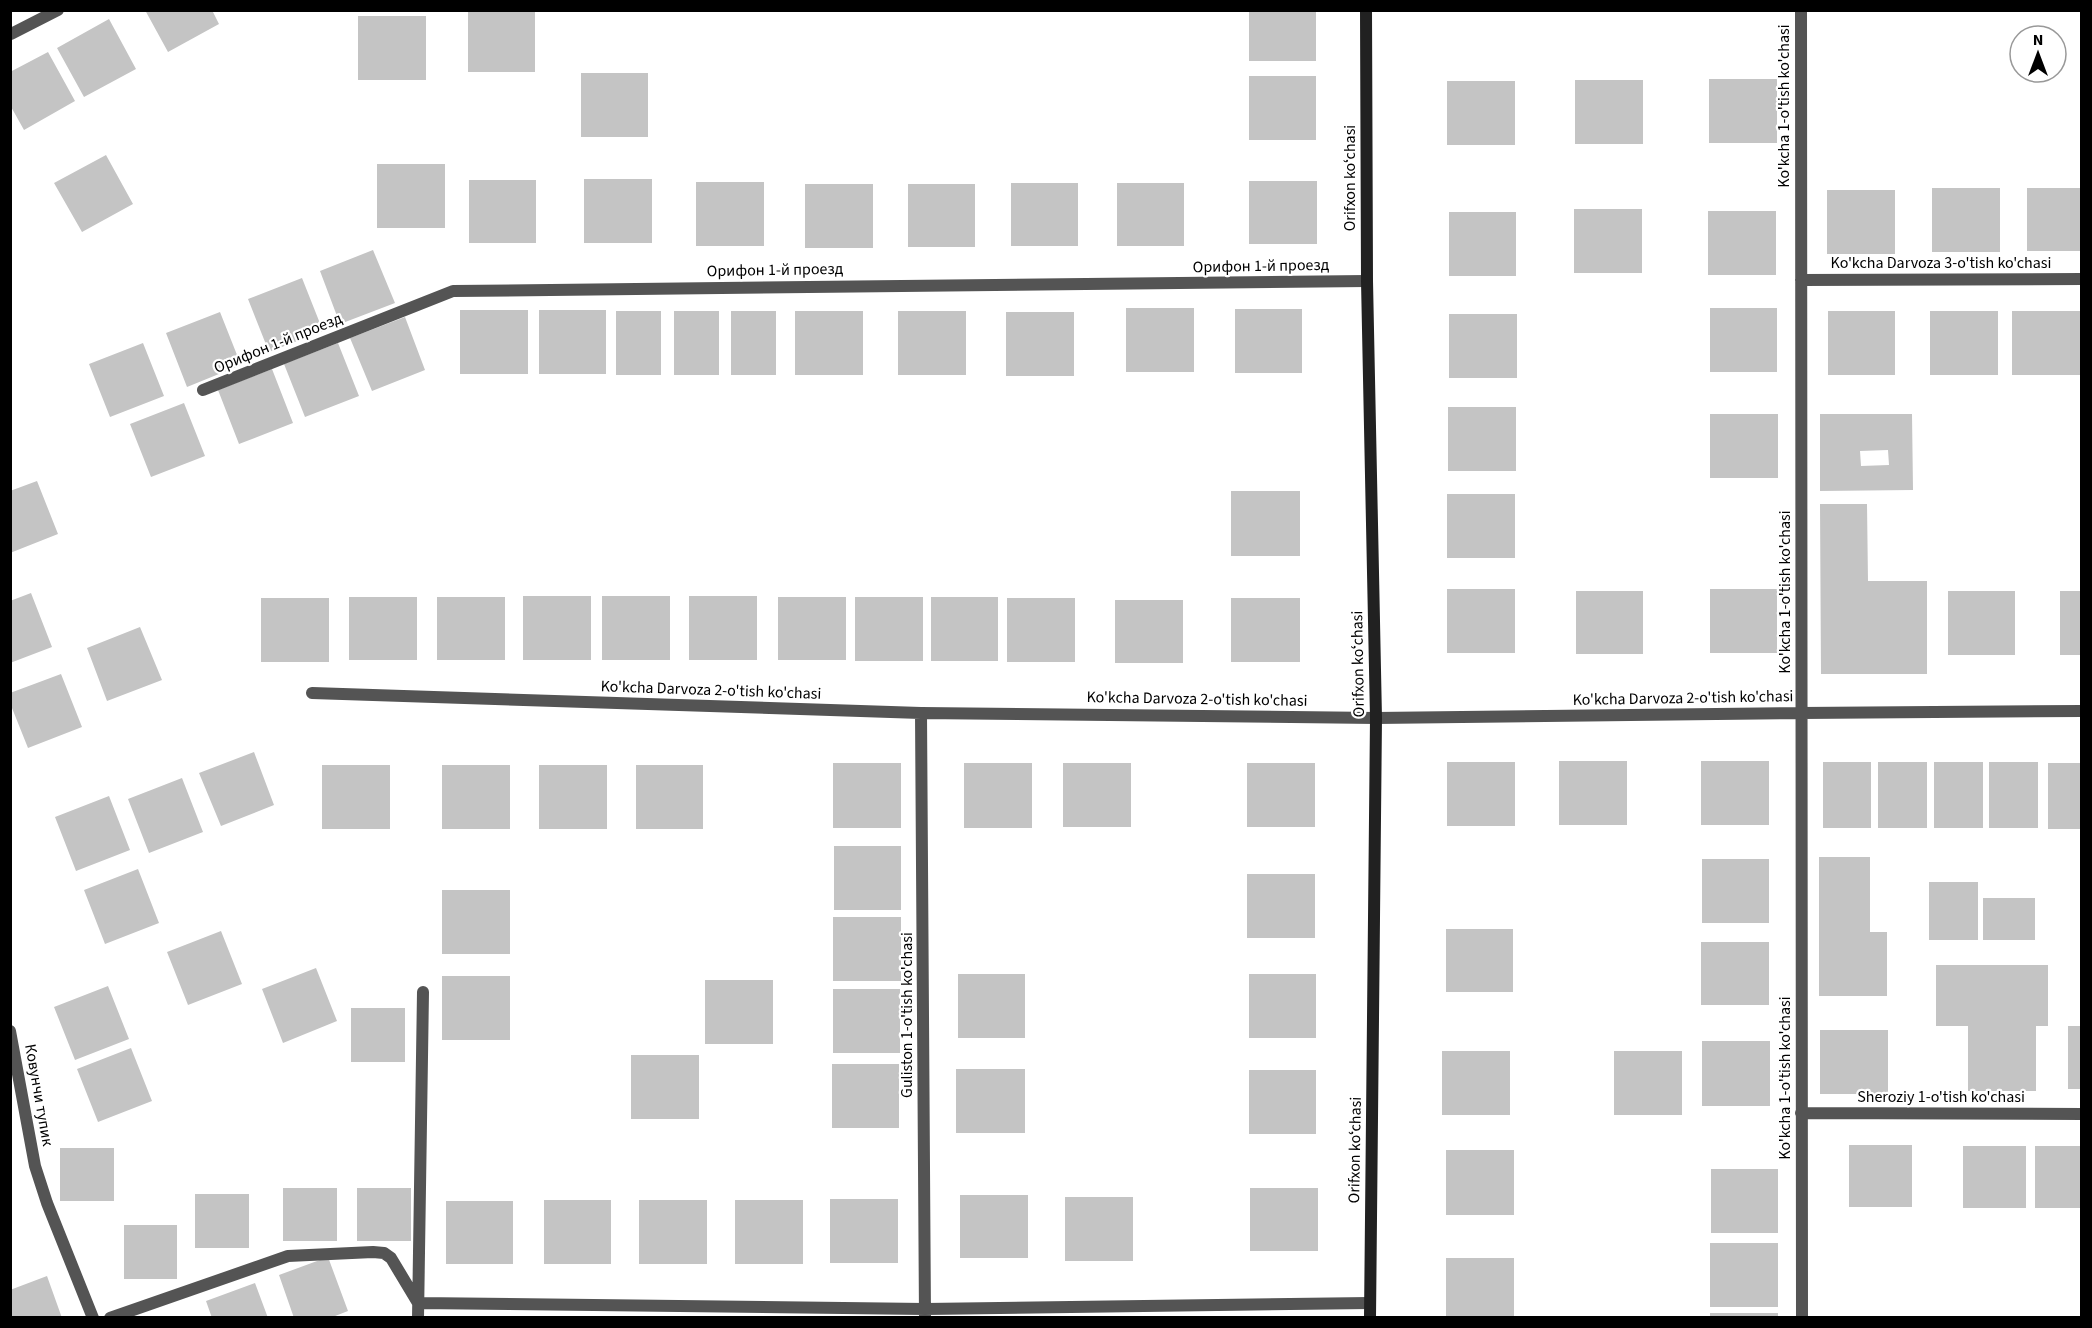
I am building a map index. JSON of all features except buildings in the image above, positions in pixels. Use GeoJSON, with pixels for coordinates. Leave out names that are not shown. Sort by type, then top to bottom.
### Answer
{"type":"FeatureCollection","features":[{"type":"Feature","properties":{"kind":"street"},"geometry":{"type":"LineString","coordinates":[[11,34],[58,10]]}},
{"type":"Feature","properties":{"kind":"street","name":"Orifxon koʻchasi"},"geometry":{"type":"LineString","coordinates":[[1366,10],[1367,281],[1376,718],[1370,1317]]}},
{"type":"Feature","properties":{"kind":"street","name":"Ko'kcha 1-o'tish ko'chasi"},"geometry":{"type":"LineString","coordinates":[[1800,10],[1802,1317]]}},
{"type":"Feature","properties":{"kind":"street","name":"Ko'kcha Darvoza 3-o'tish ko'chasi"},"geometry":{"type":"LineString","coordinates":[[1801,280],[2082,279]]}},
{"type":"Feature","properties":{"kind":"street","name":"Орифон 1-й проезд"},"geometry":{"type":"LineString","coordinates":[[203,390],[453,291],[1367,281]]}},
{"type":"Feature","properties":{"kind":"street","name":"Ko'kcha Darvoza 2-o'tish ko'chasi"},"geometry":{"type":"LineString","coordinates":[[312,693],[921,712],[1376,718],[2082,711]]}},
{"type":"Feature","properties":{"kind":"street","name":"Guliston 1-o'tish ko'chasi"},"geometry":{"type":"LineString","coordinates":[[921,712],[925,1313]]}},
{"type":"Feature","properties":{"kind":"street"},"geometry":{"type":"LineString","coordinates":[[418,1317],[423,992]]}},
{"type":"Feature","properties":{"kind":"street","name":"Ковунчи тупик"},"geometry":{"type":"LineString","coordinates":[[10,1030],[35,1166],[47,1203],[93,1317]]}},
{"type":"Feature","properties":{"kind":"street","name":"Sheroziy 1-o'tish ko'chasi"},"geometry":{"type":"LineString","coordinates":[[1801,1113],[2082,1114]]}},
{"type":"Feature","properties":{"kind":"street"},"geometry":{"type":"LineString","coordinates":[[110,1317],[288,1256],[373,1252],[384,1253],[391,1258],[418,1303]]}},
{"type":"Feature","properties":{"kind":"street"},"geometry":{"type":"LineString","coordinates":[[418,1303],[925,1313],[1370,1303]]}}]}
